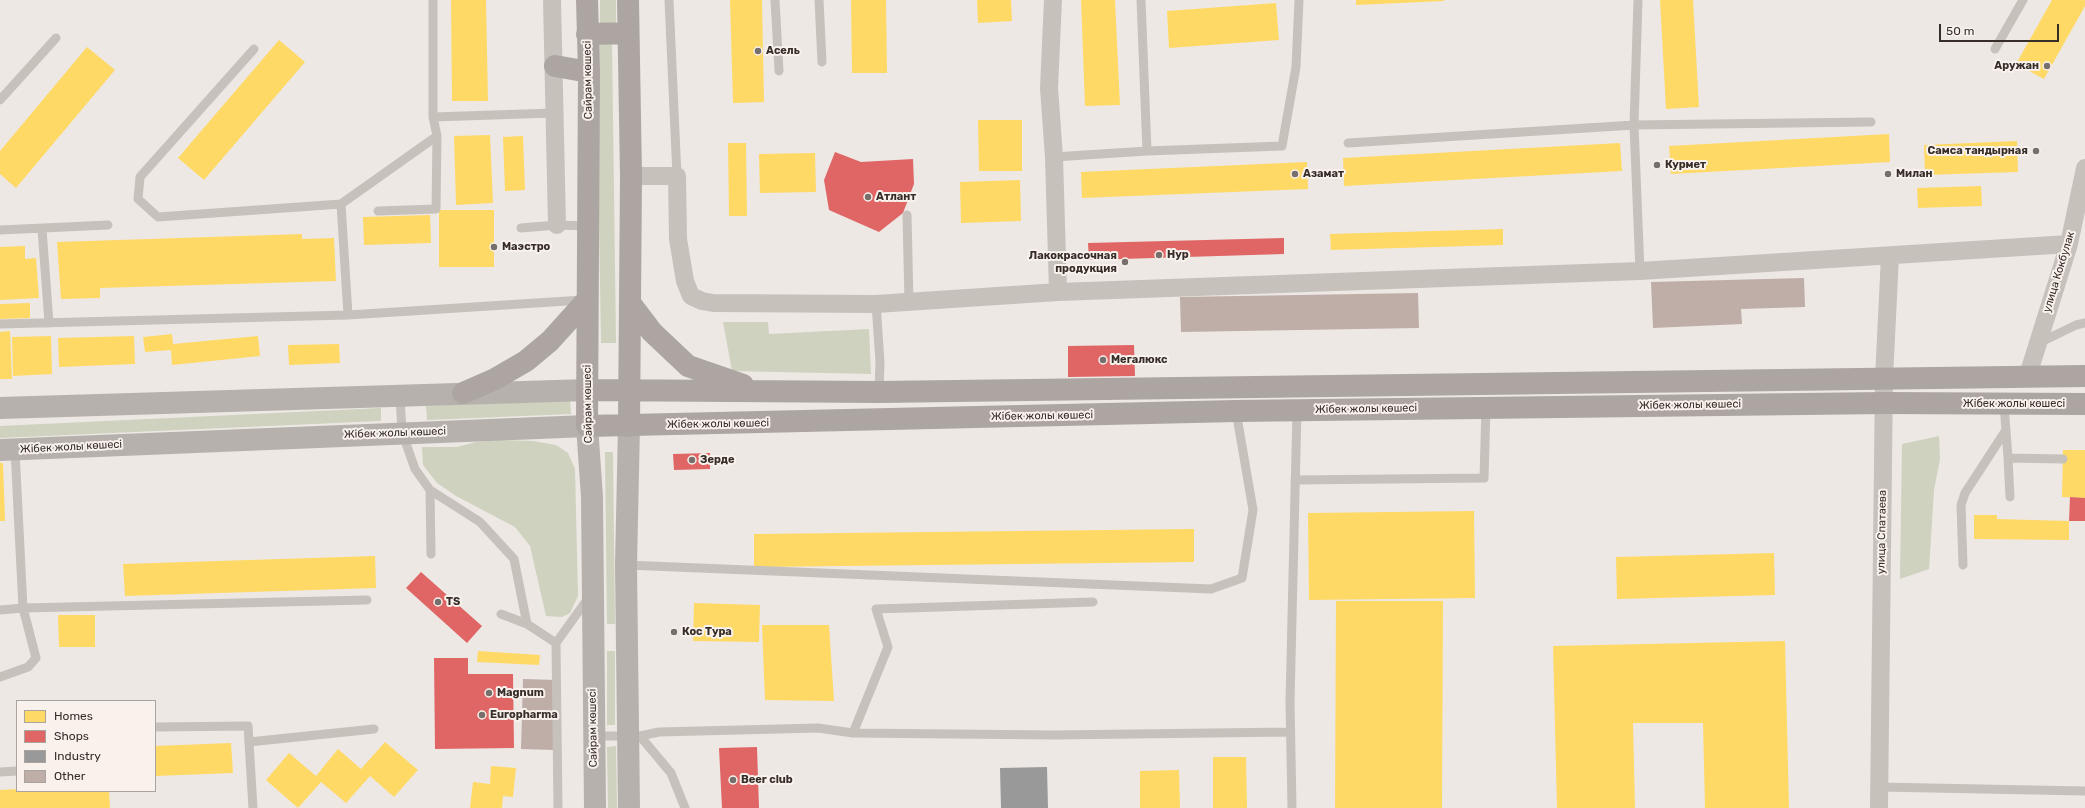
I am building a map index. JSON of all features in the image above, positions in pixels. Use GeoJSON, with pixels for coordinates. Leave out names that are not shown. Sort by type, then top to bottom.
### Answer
{"type":"FeatureCollection","features":[{"type":"Feature","properties":{"kind":"main road","name":"Сайрам көшесі"},"geometry":{"type":"LineString","coordinates":[[587,0],[589,72],[587,426],[592,497],[592,640],[595,808]]}},
{"type":"Feature","properties":{"kind":"main road"},"geometry":{"type":"LineString","coordinates":[[628,0],[631,176],[629,426],[626,565],[627,638],[634,736],[629,808]]}},
{"type":"Feature","properties":{"kind":"main road"},"geometry":{"type":"LineString","coordinates":[[587,34],[628,33]]}},
{"type":"Feature","properties":{"kind":"main road"},"geometry":{"type":"LineString","coordinates":[[555,66],[589,72]]}},
{"type":"Feature","properties":{"kind":"main road"},"geometry":{"type":"LineString","coordinates":[[463,393],[495,379],[526,361],[550,341],[587,300]]}},
{"type":"Feature","properties":{"kind":"main road"},"geometry":{"type":"LineString","coordinates":[[630,303],[652,332],[688,366],[759,391]]}},
{"type":"Feature","properties":{"kind":"main road"},"geometry":{"type":"LineString","coordinates":[[0,408],[588,390],[879,392],[2028,375],[2085,376]]}},
{"type":"Feature","properties":{"kind":"main road","name":"Жібек жолы көшесі"},"geometry":{"type":"LineString","coordinates":[[7,450],[402,432],[587,426],[1236,411],[1884,403],[2085,404]]}},
{"type":"Feature","properties":{"kind":"main road"},"geometry":{"type":"LineString","coordinates":[[592,640],[627,638]]}},
{"type":"Feature","properties":{"kind":"street"},"geometry":{"type":"LineString","coordinates":[[552,0],[555,66],[554,113],[557,225]]}},
{"type":"Feature","properties":{"kind":"street"},"geometry":{"type":"LineString","coordinates":[[1053,0],[1049,88],[1054,157],[1058,292]]}},
{"type":"Feature","properties":{"kind":"street","name":"улица Кокбулак"},"geometry":{"type":"LineString","coordinates":[[2028,375],[2069,244],[2085,168]]}},
{"type":"Feature","properties":{"kind":"street"},"geometry":{"type":"LineString","coordinates":[[631,176],[677,176],[678,239],[685,281],[691,296],[702,301],[714,303],[876,304],[1058,292],[1640,271],[2069,244]]}},
{"type":"Feature","properties":{"kind":"street","name":"улица Спатаева"},"geometry":{"type":"LineString","coordinates":[[1879,808],[1884,378],[1890,256]]}},
{"type":"Feature","properties":{"kind":"lane"},"geometry":{"type":"LineString","coordinates":[[378,211],[436,209],[437,136],[433,117],[433,0]]}},
{"type":"Feature","properties":{"kind":"lane"},"geometry":{"type":"LineString","coordinates":[[669,0],[677,176]]}},
{"type":"Feature","properties":{"kind":"lane"},"geometry":{"type":"LineString","coordinates":[[775,0],[780,71]]}},
{"type":"Feature","properties":{"kind":"lane"},"geometry":{"type":"LineString","coordinates":[[819,0],[822,62]]}},
{"type":"Feature","properties":{"kind":"lane"},"geometry":{"type":"LineString","coordinates":[[1141,0],[1147,151]]}},
{"type":"Feature","properties":{"kind":"lane"},"geometry":{"type":"LineString","coordinates":[[1054,157],[1147,151],[1282,146],[1296,66],[1299,0]]}},
{"type":"Feature","properties":{"kind":"lane"},"geometry":{"type":"LineString","coordinates":[[1638,0],[1634,125],[1640,271]]}},
{"type":"Feature","properties":{"kind":"lane"},"geometry":{"type":"LineString","coordinates":[[1995,49],[2023,0]]}},
{"type":"Feature","properties":{"kind":"lane"},"geometry":{"type":"LineString","coordinates":[[0,100],[56,38]]}},
{"type":"Feature","properties":{"kind":"lane"},"geometry":{"type":"LineString","coordinates":[[254,49],[140,177],[138,199],[158,217],[341,204],[437,136]]}},
{"type":"Feature","properties":{"kind":"lane"},"geometry":{"type":"LineString","coordinates":[[433,117],[554,113]]}},
{"type":"Feature","properties":{"kind":"lane"},"geometry":{"type":"LineString","coordinates":[[1348,143],[1634,125],[1872,122]]}},
{"type":"Feature","properties":{"kind":"lane"},"geometry":{"type":"LineString","coordinates":[[341,204],[348,315]]}},
{"type":"Feature","properties":{"kind":"lane"},"geometry":{"type":"LineString","coordinates":[[907,215],[909,302]]}},
{"type":"Feature","properties":{"kind":"lane"},"geometry":{"type":"LineString","coordinates":[[522,228],[557,225],[588,226]]}},
{"type":"Feature","properties":{"kind":"lane"},"geometry":{"type":"LineString","coordinates":[[0,230],[108,226]]}},
{"type":"Feature","properties":{"kind":"lane"},"geometry":{"type":"LineString","coordinates":[[42,229],[49,323]]}},
{"type":"Feature","properties":{"kind":"lane"},"geometry":{"type":"LineString","coordinates":[[0,324],[348,315],[587,300]]}},
{"type":"Feature","properties":{"kind":"lane"},"geometry":{"type":"LineString","coordinates":[[876,304],[880,362],[879,392]]}},
{"type":"Feature","properties":{"kind":"lane"},"geometry":{"type":"LineString","coordinates":[[2037,344],[2076,325],[2085,323]]}},
{"type":"Feature","properties":{"kind":"lane"},"geometry":{"type":"LineString","coordinates":[[400,395],[402,432],[415,469],[430,490],[480,522],[514,559],[527,624]]}},
{"type":"Feature","properties":{"kind":"lane"},"geometry":{"type":"LineString","coordinates":[[2004,404],[2010,497]]}},
{"type":"Feature","properties":{"kind":"lane"},"geometry":{"type":"LineString","coordinates":[[1295,480],[1484,478],[1486,408]]}},
{"type":"Feature","properties":{"kind":"lane"},"geometry":{"type":"LineString","coordinates":[[1292,808],[1290,732],[1297,410]]}},
{"type":"Feature","properties":{"kind":"lane"},"geometry":{"type":"LineString","coordinates":[[626,565],[1211,589],[1242,578],[1252,510],[1236,411]]}},
{"type":"Feature","properties":{"kind":"lane"},"geometry":{"type":"LineString","coordinates":[[1963,565],[1961,505],[1965,492],[2006,430]]}},
{"type":"Feature","properties":{"kind":"lane"},"geometry":{"type":"LineString","coordinates":[[0,677],[28,667],[36,658],[23,608],[7,450]]}},
{"type":"Feature","properties":{"kind":"lane"},"geometry":{"type":"LineString","coordinates":[[2008,458],[2063,460]]}},
{"type":"Feature","properties":{"kind":"lane"},"geometry":{"type":"LineString","coordinates":[[430,490],[431,554]]}},
{"type":"Feature","properties":{"kind":"lane"},"geometry":{"type":"LineString","coordinates":[[558,808],[556,643],[592,593]]}},
{"type":"Feature","properties":{"kind":"lane"},"geometry":{"type":"LineString","coordinates":[[0,610],[23,608],[367,600]]}},
{"type":"Feature","properties":{"kind":"lane"},"geometry":{"type":"LineString","coordinates":[[853,733],[888,647],[876,609],[1093,602]]}},
{"type":"Feature","properties":{"kind":"lane"},"geometry":{"type":"LineString","coordinates":[[501,614],[527,624],[556,643]]}},
{"type":"Feature","properties":{"kind":"lane"},"geometry":{"type":"LineString","coordinates":[[156,727],[248,726],[253,808]]}},
{"type":"Feature","properties":{"kind":"lane"},"geometry":{"type":"LineString","coordinates":[[594,736],[634,736],[659,732],[818,728],[853,733],[1055,735],[1290,732]]}},
{"type":"Feature","properties":{"kind":"lane"},"geometry":{"type":"LineString","coordinates":[[249,742],[374,729]]}},
{"type":"Feature","properties":{"kind":"lane"},"geometry":{"type":"LineString","coordinates":[[634,736],[671,773],[684,808]]}},
{"type":"Feature","properties":{"kind":"lane"},"geometry":{"type":"LineString","coordinates":[[0,772],[16,771]]}},
{"type":"Feature","properties":{"kind":"lane"},"geometry":{"type":"LineString","coordinates":[[1879,787],[2085,791]]}},
{"type":"Feature","properties":{"kind":"green space"},"geometry":{"type":"Polygon","coordinates":[[[600,0],[616,0],[616,27],[600,27],[600,0]]]}},
{"type":"Feature","properties":{"kind":"green space"},"geometry":{"type":"Polygon","coordinates":[[[612,43],[616,343],[601,343],[596,44],[612,43]]]}},
{"type":"Feature","properties":{"kind":"green space"},"geometry":{"type":"Polygon","coordinates":[[[723,322],[768,322],[769,334],[869,329],[871,374],[732,371],[723,322]]]}},
{"type":"Feature","properties":{"kind":"green space"},"geometry":{"type":"Polygon","coordinates":[[[570,400],[571,414],[427,420],[426,406],[570,400]]]}},
{"type":"Feature","properties":{"kind":"green space"},"geometry":{"type":"Polygon","coordinates":[[[381,408],[381,421],[0,438],[0,426],[381,408]]]}},
{"type":"Feature","properties":{"kind":"green space"},"geometry":{"type":"Polygon","coordinates":[[[1939,436],[1940,459],[1934,490],[1929,569],[1900,579],[1902,444],[1939,436]]]}},
{"type":"Feature","properties":{"kind":"green space"},"geometry":{"type":"Polygon","coordinates":[[[499,440],[533,441],[556,445],[568,453],[575,469],[578,596],[570,613],[562,617],[546,616],[530,546],[515,527],[456,496],[437,483],[423,465],[422,447],[457,447],[476,442],[499,440]]]}},
{"type":"Feature","properties":{"kind":"green space"},"geometry":{"type":"Polygon","coordinates":[[[605,452],[613,452],[615,624],[607,624],[605,452]]]}},
{"type":"Feature","properties":{"kind":"green space"},"geometry":{"type":"Polygon","coordinates":[[[607,651],[615,651],[615,725],[607,725],[607,651]]]}},
{"type":"Feature","properties":{"kind":"green space"},"geometry":{"type":"Polygon","coordinates":[[[616,746],[617,808],[608,808],[607,747],[616,746]]]}},
{"type":"Feature","properties":{"kind":"building: Homes"},"geometry":{"type":"Polygon","coordinates":[[[451,0],[486,0],[488,101],[452,101],[451,0]]]}},
{"type":"Feature","properties":{"kind":"building: Homes"},"geometry":{"type":"Polygon","coordinates":[[[730,0],[762,0],[764,102],[733,103],[730,0]]]}},
{"type":"Feature","properties":{"kind":"building: Homes"},"geometry":{"type":"Polygon","coordinates":[[[851,0],[886,0],[887,73],[852,73],[851,0]]]}},
{"type":"Feature","properties":{"kind":"building: Homes"},"geometry":{"type":"Polygon","coordinates":[[[977,0],[1011,0],[1012,21],[978,23],[977,0]]]}},
{"type":"Feature","properties":{"kind":"building: Homes"},"geometry":{"type":"Polygon","coordinates":[[[1081,0],[1115,0],[1120,105],[1085,106],[1081,0]]]}},
{"type":"Feature","properties":{"kind":"building: Homes"},"geometry":{"type":"Polygon","coordinates":[[[1356,0],[1444,0],[1444,1],[1356,5],[1356,0]]]}},
{"type":"Feature","properties":{"kind":"building: Homes"},"geometry":{"type":"Polygon","coordinates":[[[1660,0],[1693,0],[1699,107],[1666,109],[1660,0]]]}},
{"type":"Feature","properties":{"kind":"building: Homes"},"geometry":{"type":"Polygon","coordinates":[[[2052,0],[2085,0],[2085,6],[2044,79],[2016,64],[2052,0]]]}},
{"type":"Feature","properties":{"kind":"building: Homes"},"geometry":{"type":"Polygon","coordinates":[[[1276,3],[1279,40],[1169,48],[1167,11],[1276,3]]]}},
{"type":"Feature","properties":{"kind":"building: Homes"},"geometry":{"type":"Polygon","coordinates":[[[279,40],[305,62],[204,180],[178,158],[279,40]]]}},
{"type":"Feature","properties":{"kind":"building: Homes"},"geometry":{"type":"Polygon","coordinates":[[[87,47],[115,70],[16,188],[0,174],[0,151],[87,47]]]}},
{"type":"Feature","properties":{"kind":"building: Homes"},"geometry":{"type":"Polygon","coordinates":[[[978,120],[1022,120],[1022,171],[979,171],[978,120]]]}},
{"type":"Feature","properties":{"kind":"building: Homes"},"geometry":{"type":"Polygon","coordinates":[[[1889,134],[1890,162],[1671,174],[1669,146],[1889,134]]]}},
{"type":"Feature","properties":{"kind":"building: Homes"},"geometry":{"type":"Polygon","coordinates":[[[490,135],[493,203],[456,205],[454,136],[490,135]]]}},
{"type":"Feature","properties":{"kind":"building: Homes"},"geometry":{"type":"Polygon","coordinates":[[[523,136],[525,190],[505,191],[503,137],[523,136]]]}},
{"type":"Feature","properties":{"kind":"building: Homes"},"geometry":{"type":"Polygon","coordinates":[[[2017,141],[2018,172],[1925,175],[1924,145],[2017,141]]]}},
{"type":"Feature","properties":{"kind":"building: Homes"},"geometry":{"type":"Polygon","coordinates":[[[728,143],[746,143],[747,216],[729,216],[728,143]]]}},
{"type":"Feature","properties":{"kind":"building: Homes"},"geometry":{"type":"Polygon","coordinates":[[[1620,143],[1622,171],[1344,186],[1343,158],[1620,143]]]}},
{"type":"Feature","properties":{"kind":"building: Homes"},"geometry":{"type":"Polygon","coordinates":[[[815,153],[816,192],[760,193],[759,154],[815,153]]]}},
{"type":"Feature","properties":{"kind":"building: Homes"},"geometry":{"type":"Polygon","coordinates":[[[1307,162],[1308,189],[1082,198],[1081,172],[1307,162]]]}},
{"type":"Feature","properties":{"kind":"building: Homes"},"geometry":{"type":"Polygon","coordinates":[[[1020,180],[1021,221],[961,223],[960,182],[1020,180]]]}},
{"type":"Feature","properties":{"kind":"building: Homes"},"geometry":{"type":"Polygon","coordinates":[[[1981,186],[1982,206],[1918,208],[1917,188],[1981,186]]]}},
{"type":"Feature","properties":{"kind":"building: Homes"},"geometry":{"type":"Polygon","coordinates":[[[439,210],[494,210],[494,267],[439,267],[439,210]]]}},
{"type":"Feature","properties":{"kind":"building: Homes"},"geometry":{"type":"Polygon","coordinates":[[[430,215],[431,243],[364,245],[363,217],[430,215]]]}},
{"type":"Feature","properties":{"kind":"building: Homes"},"geometry":{"type":"Polygon","coordinates":[[[1503,229],[1503,245],[1331,250],[1330,234],[1503,229]]]}},
{"type":"Feature","properties":{"kind":"building: Homes"},"geometry":{"type":"Polygon","coordinates":[[[302,234],[302,239],[334,238],[336,281],[100,288],[100,298],[61,299],[57,242],[302,234]]]}},
{"type":"Feature","properties":{"kind":"building: Homes"},"geometry":{"type":"Polygon","coordinates":[[[25,246],[25,259],[36,258],[39,298],[0,300],[0,247],[25,246]]]}},
{"type":"Feature","properties":{"kind":"building: Homes"},"geometry":{"type":"Polygon","coordinates":[[[30,303],[30,318],[0,319],[0,304],[30,303]]]}},
{"type":"Feature","properties":{"kind":"building: Homes"},"geometry":{"type":"Polygon","coordinates":[[[10,331],[12,379],[0,379],[0,332],[10,331]]]}},
{"type":"Feature","properties":{"kind":"building: Homes"},"geometry":{"type":"Polygon","coordinates":[[[172,334],[173,344],[258,336],[260,356],[172,365],[171,350],[145,352],[143,337],[172,334]]]}},
{"type":"Feature","properties":{"kind":"building: Homes"},"geometry":{"type":"Polygon","coordinates":[[[51,336],[52,374],[13,376],[12,337],[51,336]]]}},
{"type":"Feature","properties":{"kind":"building: Homes"},"geometry":{"type":"Polygon","coordinates":[[[134,336],[135,364],[59,367],[58,338],[134,336]]]}},
{"type":"Feature","properties":{"kind":"building: Homes"},"geometry":{"type":"Polygon","coordinates":[[[339,344],[340,363],[289,365],[288,345],[339,344]]]}},
{"type":"Feature","properties":{"kind":"building: Homes"},"geometry":{"type":"Polygon","coordinates":[[[2063,450],[2085,450],[2085,498],[2062,497],[2063,450]]]}},
{"type":"Feature","properties":{"kind":"building: Homes"},"geometry":{"type":"Polygon","coordinates":[[[0,463],[3,463],[5,521],[0,521],[0,463]]]}},
{"type":"Feature","properties":{"kind":"building: Homes"},"geometry":{"type":"Polygon","coordinates":[[[1474,511],[1475,598],[1309,600],[1308,513],[1474,511]]]}},
{"type":"Feature","properties":{"kind":"building: Homes"},"geometry":{"type":"Polygon","coordinates":[[[1974,515],[1997,515],[1997,519],[2069,521],[2069,540],[1974,539],[1974,515]]]}},
{"type":"Feature","properties":{"kind":"building: Homes"},"geometry":{"type":"Polygon","coordinates":[[[1194,529],[1194,562],[754,567],[754,534],[1194,529]]]}},
{"type":"Feature","properties":{"kind":"building: Homes"},"geometry":{"type":"Polygon","coordinates":[[[1774,553],[1775,595],[1617,599],[1616,557],[1774,553]]]}},
{"type":"Feature","properties":{"kind":"building: Homes"},"geometry":{"type":"Polygon","coordinates":[[[375,556],[376,588],[125,596],[123,564],[375,556]]]}},
{"type":"Feature","properties":{"kind":"building: Homes"},"geometry":{"type":"Polygon","coordinates":[[[1336,601],[1443,601],[1442,808],[1335,808],[1336,601]]]}},
{"type":"Feature","properties":{"kind":"building: Homes"},"geometry":{"type":"Polygon","coordinates":[[[694,603],[760,605],[759,642],[693,641],[694,603]]]}},
{"type":"Feature","properties":{"kind":"building: Homes"},"geometry":{"type":"Polygon","coordinates":[[[58,615],[95,615],[95,647],[59,647],[58,615]]]}},
{"type":"Feature","properties":{"kind":"building: Homes"},"geometry":{"type":"Polygon","coordinates":[[[762,625],[829,625],[834,701],[765,700],[762,625]]]}},
{"type":"Feature","properties":{"kind":"building: Homes"},"geometry":{"type":"Polygon","coordinates":[[[1785,641],[1789,808],[1705,808],[1703,723],[1633,723],[1635,808],[1557,808],[1553,646],[1785,641]]]}},
{"type":"Feature","properties":{"kind":"building: Homes"},"geometry":{"type":"Polygon","coordinates":[[[478,651],[540,655],[539,665],[477,662],[478,651]]]}},
{"type":"Feature","properties":{"kind":"building: Homes"},"geometry":{"type":"Polygon","coordinates":[[[385,742],[418,770],[394,797],[370,776],[346,803],[321,782],[298,808],[266,780],[289,753],[316,776],[338,749],[361,769],[385,742]]]}},
{"type":"Feature","properties":{"kind":"building: Homes"},"geometry":{"type":"Polygon","coordinates":[[[231,743],[233,773],[156,776],[156,746],[231,743]]]}},
{"type":"Feature","properties":{"kind":"building: Homes"},"geometry":{"type":"Polygon","coordinates":[[[1213,757],[1246,757],[1247,808],[1213,808],[1213,757]]]}},
{"type":"Feature","properties":{"kind":"building: Homes"},"geometry":{"type":"Polygon","coordinates":[[[491,766],[516,768],[513,797],[503,796],[502,808],[470,808],[473,782],[490,784],[491,766]]]}},
{"type":"Feature","properties":{"kind":"building: Homes"},"geometry":{"type":"Polygon","coordinates":[[[1179,770],[1180,808],[1140,808],[1140,771],[1179,770]]]}},
{"type":"Feature","properties":{"kind":"building: Homes"},"geometry":{"type":"Polygon","coordinates":[[[16,789],[16,792],[109,792],[110,808],[0,808],[0,790],[16,789]]]}},
{"type":"Feature","properties":{"kind":"building: Shops","name":"Атлант"},"geometry":{"type":"Polygon","coordinates":[[[835,152],[861,162],[913,159],[914,184],[903,213],[879,232],[829,210],[824,180],[835,152]]]}},
{"type":"Feature","properties":{"kind":"building: Shops"},"geometry":{"type":"Polygon","coordinates":[[[1284,238],[1284,254],[1089,260],[1088,243],[1284,238]]]}},
{"type":"Feature","properties":{"kind":"building: Shops"},"geometry":{"type":"Polygon","coordinates":[[[1134,345],[1135,376],[1068,377],[1068,346],[1134,345]]]}},
{"type":"Feature","properties":{"kind":"building: Shops"},"geometry":{"type":"Polygon","coordinates":[[[710,453],[710,469],[674,470],[673,454],[710,453]]]}},
{"type":"Feature","properties":{"kind":"building: Shops"},"geometry":{"type":"Polygon","coordinates":[[[2070,497],[2085,498],[2085,521],[2069,521],[2070,497]]]}},
{"type":"Feature","properties":{"kind":"building: Shops","name":"TS"},"geometry":{"type":"Polygon","coordinates":[[[421,572],[482,626],[467,643],[406,588],[421,572]]]}},
{"type":"Feature","properties":{"kind":"building: Shops"},"geometry":{"type":"Polygon","coordinates":[[[434,658],[468,658],[468,674],[513,674],[514,748],[435,749],[434,658]]]}},
{"type":"Feature","properties":{"kind":"building: Shops"},"geometry":{"type":"Polygon","coordinates":[[[757,747],[759,808],[722,808],[719,748],[757,747]]]}},
{"type":"Feature","properties":{"kind":"building: Industry"},"geometry":{"type":"Polygon","coordinates":[[[1047,767],[1048,808],[1001,808],[1000,768],[1047,767]]]}},
{"type":"Feature","properties":{"kind":"building: Other"},"geometry":{"type":"Polygon","coordinates":[[[1804,278],[1805,307],[1741,309],[1742,324],[1653,328],[1651,282],[1804,278]]]}},
{"type":"Feature","properties":{"kind":"building: Other"},"geometry":{"type":"Polygon","coordinates":[[[1418,293],[1419,328],[1181,332],[1180,297],[1418,293]]]}},
{"type":"Feature","properties":{"kind":"building: Other"},"geometry":{"type":"Polygon","coordinates":[[[523,679],[557,680],[554,750],[521,749],[523,679]]]}},
{"type":"Feature","properties":{"kind":"place","name":"Асель"},"geometry":{"type":"Point","coordinates":[758,51]}},
{"type":"Feature","properties":{"kind":"place","name":"Аружан"},"geometry":{"type":"Point","coordinates":[2047,66]}},
{"type":"Feature","properties":{"kind":"place","name":"Самса тандырная"},"geometry":{"type":"Point","coordinates":[2036,151]}},
{"type":"Feature","properties":{"kind":"place","name":"Курмет"},"geometry":{"type":"Point","coordinates":[1657,165]}},
{"type":"Feature","properties":{"kind":"place","name":"Азамат"},"geometry":{"type":"Point","coordinates":[1295,174]}},
{"type":"Feature","properties":{"kind":"place","name":"Милан"},"geometry":{"type":"Point","coordinates":[1888,174]}},
{"type":"Feature","properties":{"kind":"place","name":"Атлант"},"geometry":{"type":"Point","coordinates":[868,197]}},
{"type":"Feature","properties":{"kind":"place","name":"Маэстро"},"geometry":{"type":"Point","coordinates":[494,247]}},
{"type":"Feature","properties":{"kind":"place","name":"Нур"},"geometry":{"type":"Point","coordinates":[1159,255]}},
{"type":"Feature","properties":{"kind":"place","name":"Лакокрасочная продукция"},"geometry":{"type":"Point","coordinates":[1125,262]}},
{"type":"Feature","properties":{"kind":"place","name":"Мегалюкс"},"geometry":{"type":"Point","coordinates":[1103,360]}},
{"type":"Feature","properties":{"kind":"place","name":"Зерде"},"geometry":{"type":"Point","coordinates":[692,460]}},
{"type":"Feature","properties":{"kind":"place","name":"TS"},"geometry":{"type":"Point","coordinates":[438,602]}},
{"type":"Feature","properties":{"kind":"place","name":"Кос Тура"},"geometry":{"type":"Point","coordinates":[674,632]}},
{"type":"Feature","properties":{"kind":"place","name":"Magnum"},"geometry":{"type":"Point","coordinates":[489,693]}},
{"type":"Feature","properties":{"kind":"place","name":"Europharma"},"geometry":{"type":"Point","coordinates":[482,715]}},
{"type":"Feature","properties":{"kind":"place","name":"Beer club"},"geometry":{"type":"Point","coordinates":[733,780]}}]}
